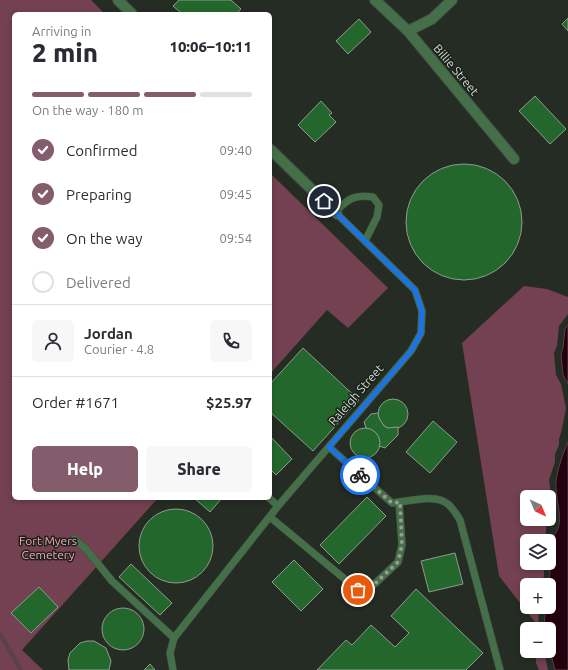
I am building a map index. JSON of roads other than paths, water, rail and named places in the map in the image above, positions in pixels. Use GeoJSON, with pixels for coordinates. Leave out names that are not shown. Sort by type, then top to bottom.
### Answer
{"type":"FeatureCollection","features":[{"type":"Feature","properties":{"kind":"street"},"geometry":{"type":"LineString","coordinates":[[118,0],[130,12]]}},
{"type":"Feature","properties":{"kind":"street","name":"Billie Street"},"geometry":{"type":"LineString","coordinates":[[375,0],[408,31],[514,159]]}},
{"type":"Feature","properties":{"kind":"street"},"geometry":{"type":"LineString","coordinates":[[408,31],[432,19],[452,0]]}},
{"type":"Feature","properties":{"kind":"street","name":"Raleigh Street"},"geometry":{"type":"LineString","coordinates":[[272,151],[336,213]]}},
{"type":"Feature","properties":{"kind":"lane"},"geometry":{"type":"LineString","coordinates":[[336,213],[346,201],[360,195],[373,197],[379,205],[377,217],[365,241]]}},
{"type":"Feature","properties":{"kind":"lane","name":"Raleigh Street"},"geometry":{"type":"LineString","coordinates":[[173,670],[170,653],[174,638],[278,506],[411,351],[421,333],[422,311],[415,290],[336,213]]}},
{"type":"Feature","properties":{"kind":"lane"},"geometry":{"type":"LineString","coordinates":[[329,447],[392,503],[431,497],[448,504],[460,520],[500,670]]}},
{"type":"Feature","properties":{"kind":"lane"},"geometry":{"type":"LineString","coordinates":[[271,500],[278,506]]}},
{"type":"Feature","properties":{"kind":"lane"},"geometry":{"type":"LineString","coordinates":[[270,517],[358,590],[367,591],[398,562],[402,545],[400,502]]}},
{"type":"Feature","properties":{"kind":"lane"},"geometry":{"type":"LineString","coordinates":[[74,539],[86,549],[112,581],[174,638]]}},
{"type":"Feature","properties":{"kind":"waterway"},"geometry":{"type":"LineString","coordinates":[[0,634],[21,670]]}},
{"type":"Feature","properties":{"kind":"park label","name":"Fort Myers Cemetery"},"geometry":{"type":"Point","coordinates":[48,548]}}]}
